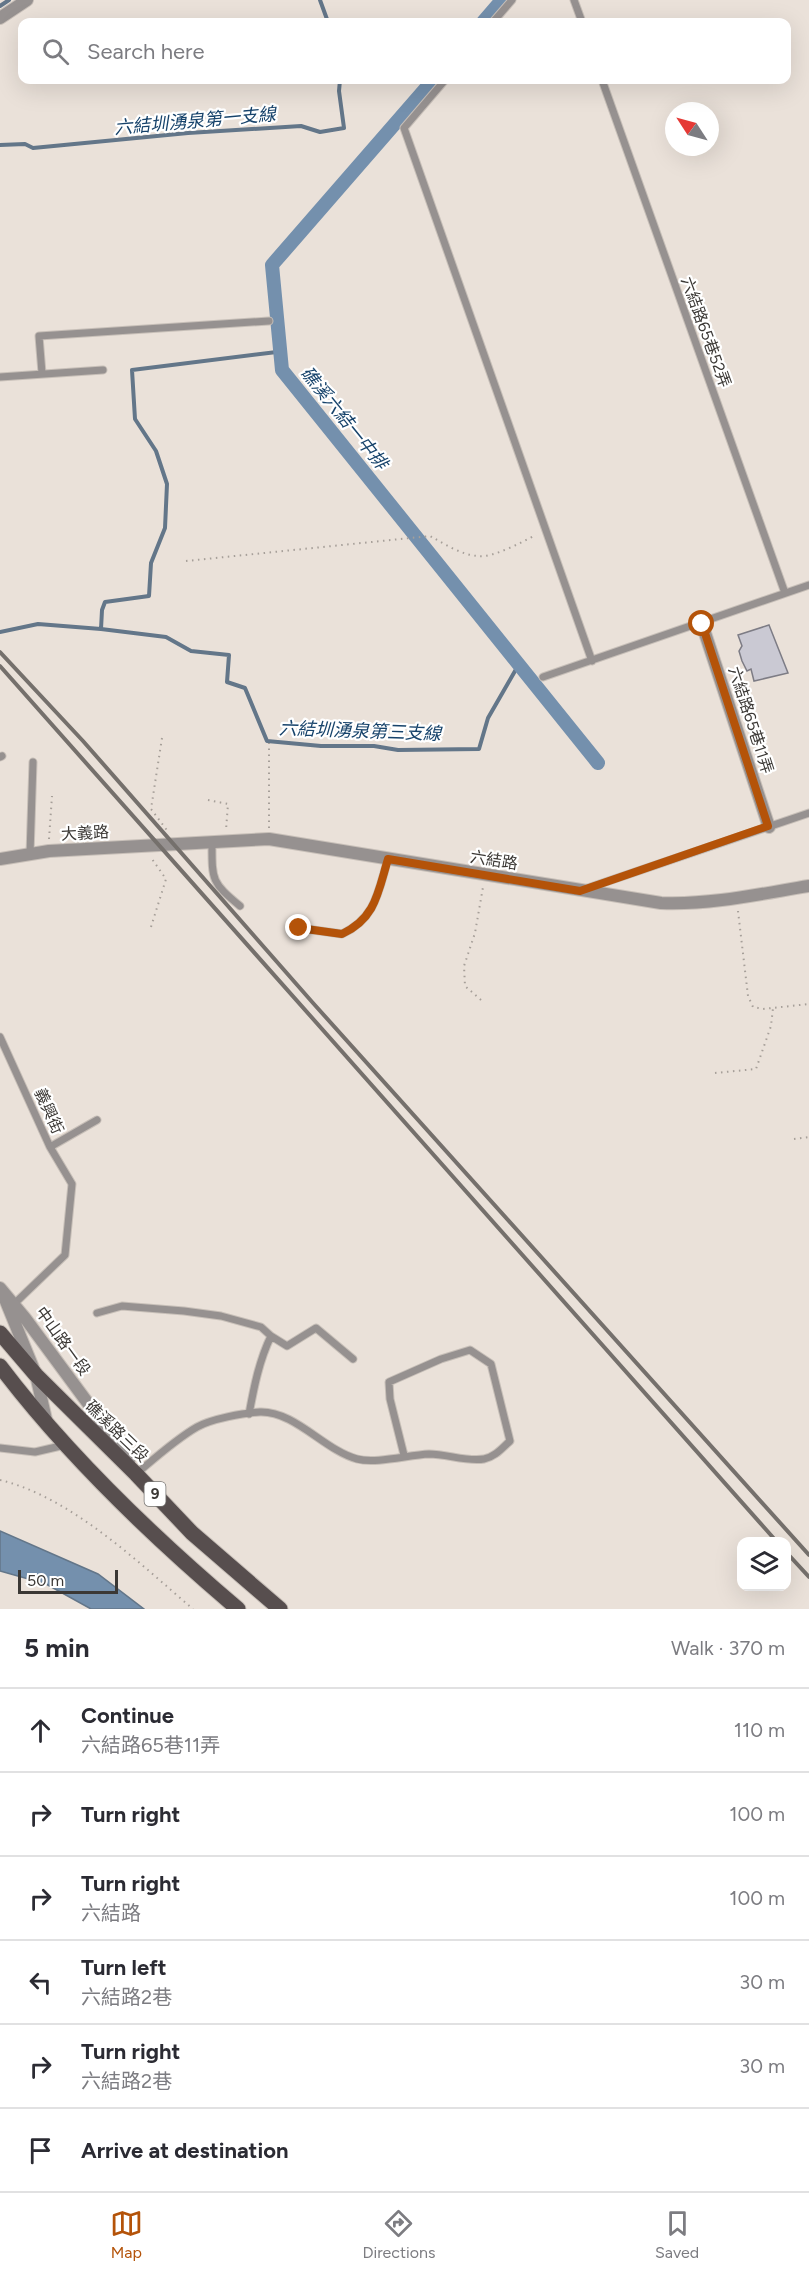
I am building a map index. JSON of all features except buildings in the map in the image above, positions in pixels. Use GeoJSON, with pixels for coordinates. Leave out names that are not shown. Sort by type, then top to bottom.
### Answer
{"type":"FeatureCollection","features":[{"type":"Feature","properties":{"kind":"main road","name":"9"},"geometry":{"type":"LineString","coordinates":[[0,1334],[36,1375]]}},
{"type":"Feature","properties":{"kind":"main road","name":"9"},"geometry":{"type":"LineString","coordinates":[[0,1366],[48,1425],[134,1515],[238,1609]]}},
{"type":"Feature","properties":{"kind":"main road","name":"礁溪路三段"},"geometry":{"type":"LineString","coordinates":[[36,1375],[192,1533],[280,1609]]}},
{"type":"Feature","properties":{"kind":"street"},"geometry":{"type":"LineString","coordinates":[[0,18],[27,0]]}},
{"type":"Feature","properties":{"kind":"street","name":"六結路65巷11弄"},"geometry":{"type":"LineString","coordinates":[[702,624],[768,826]]}},
{"type":"Feature","properties":{"kind":"street","name":"六結路"},"geometry":{"type":"LineString","coordinates":[[176,844],[269,839],[662,903],[687,904],[736,899],[809,886]]}},
{"type":"Feature","properties":{"kind":"street","name":"大義路"},"geometry":{"type":"LineString","coordinates":[[0,859],[49,851],[176,844]]}},
{"type":"Feature","properties":{"kind":"street","name":"中山路一段"},"geometry":{"type":"LineString","coordinates":[[0,1289],[122,1448],[136,1474]]}},
{"type":"Feature","properties":{"kind":"street","name":"中山路一段"},"geometry":{"type":"LineString","coordinates":[[12,1306],[36,1375],[48,1425]]}},
{"type":"Feature","properties":{"kind":"lane"},"geometry":{"type":"LineString","coordinates":[[496,18],[512,0]]}},
{"type":"Feature","properties":{"kind":"lane"},"geometry":{"type":"LineString","coordinates":[[574,0],[581,18]]}},
{"type":"Feature","properties":{"kind":"lane"},"geometry":{"type":"LineString","coordinates":[[442,84],[404,128],[592,661]]}},
{"type":"Feature","properties":{"kind":"lane","name":"六結路65巷52弄"},"geometry":{"type":"LineString","coordinates":[[603,84],[785,593]]}},
{"type":"Feature","properties":{"kind":"lane"},"geometry":{"type":"LineString","coordinates":[[42,373],[39,336],[269,321]]}},
{"type":"Feature","properties":{"kind":"lane"},"geometry":{"type":"LineString","coordinates":[[0,377],[103,370]]}},
{"type":"Feature","properties":{"kind":"lane"},"geometry":{"type":"LineString","coordinates":[[543,677],[702,624],[809,585]]}},
{"type":"Feature","properties":{"kind":"lane"},"geometry":{"type":"LineString","coordinates":[[30,854],[33,762]]}},
{"type":"Feature","properties":{"kind":"lane"},"geometry":{"type":"LineString","coordinates":[[580,891],[809,813]]}},
{"type":"Feature","properties":{"kind":"lane"},"geometry":{"type":"LineString","coordinates":[[218,842],[212,874],[219,889],[240,906]]}},
{"type":"Feature","properties":{"kind":"lane"},"geometry":{"type":"LineString","coordinates":[[299,928],[342,934],[363,920],[374,904],[388,859]]}},
{"type":"Feature","properties":{"kind":"lane","name":"義興街"},"geometry":{"type":"LineString","coordinates":[[1,1040],[50,1148],[97,1120]]}},
{"type":"Feature","properties":{"kind":"lane"},"geometry":{"type":"LineString","coordinates":[[12,1306],[65,1256],[72,1184],[50,1148]]}},
{"type":"Feature","properties":{"kind":"lane"},"geometry":{"type":"LineString","coordinates":[[97,1313],[122,1306],[211,1315],[261,1327],[287,1346],[316,1328],[352,1359]]}},
{"type":"Feature","properties":{"kind":"lane"},"geometry":{"type":"LineString","coordinates":[[249,1414],[255,1382],[271,1336]]}},
{"type":"Feature","properties":{"kind":"lane"},"geometry":{"type":"LineString","coordinates":[[136,1474],[197,1426],[260,1412],[281,1415],[357,1459],[378,1460],[404,1455],[433,1454],[484,1459],[499,1452],[510,1441],[491,1365],[470,1350],[441,1359],[389,1382],[390,1399],[404,1455]]}},
{"type":"Feature","properties":{"kind":"lane"},"geometry":{"type":"LineString","coordinates":[[0,1448],[35,1452],[66,1445]]}},
{"type":"Feature","properties":{"kind":"path"},"geometry":{"type":"LineString","coordinates":[[186,561],[430,536],[461,552],[480,557],[514,546],[545,530]]}},
{"type":"Feature","properties":{"kind":"path"},"geometry":{"type":"LineString","coordinates":[[162,738],[151,809],[176,844]]}},
{"type":"Feature","properties":{"kind":"path"},"geometry":{"type":"LineString","coordinates":[[269,743],[269,839]]}},
{"type":"Feature","properties":{"kind":"path"},"geometry":{"type":"LineString","coordinates":[[49,851],[52,796]]}},
{"type":"Feature","properties":{"kind":"path"},"geometry":{"type":"LineString","coordinates":[[208,800],[228,804],[218,842]]}},
{"type":"Feature","properties":{"kind":"path"},"geometry":{"type":"LineString","coordinates":[[143,846],[166,879],[151,927]]}},
{"type":"Feature","properties":{"kind":"path"},"geometry":{"type":"LineString","coordinates":[[482,1000],[465,986],[464,966],[475,933],[485,875]]}},
{"type":"Feature","properties":{"kind":"path"},"geometry":{"type":"LineString","coordinates":[[736,899],[748,996],[753,1008],[809,1004]]}},
{"type":"Feature","properties":{"kind":"path"},"geometry":{"type":"LineString","coordinates":[[715,1073],[756,1069],[771,1026],[773,1008]]}},
{"type":"Feature","properties":{"kind":"path"},"geometry":{"type":"LineString","coordinates":[[794,1139],[809,1137]]}},
{"type":"Feature","properties":{"kind":"path"},"geometry":{"type":"LineString","coordinates":[[0,1480],[15,1484],[61,1506],[123,1549],[194,1609]]}},
{"type":"Feature","properties":{"kind":"water"},"geometry":{"type":"Polygon","coordinates":[[[0,1531],[98,1574],[144,1609],[91,1609],[46,1584],[0,1571],[0,1531]]]}},
{"type":"Feature","properties":{"kind":"waterway"},"geometry":{"type":"LineString","coordinates":[[0,6],[9,0]]}},
{"type":"Feature","properties":{"kind":"waterway","name":"六結圳湧泉第一支線"},"geometry":{"type":"LineString","coordinates":[[320,0],[327,18]]}},
{"type":"Feature","properties":{"kind":"waterway","name":"礁溪六結一中排"},"geometry":{"type":"LineString","coordinates":[[486,18],[502,0]]}},
{"type":"Feature","properties":{"kind":"waterway","name":"六結圳湧泉第一支線"},"geometry":{"type":"LineString","coordinates":[[0,145],[25,144],[33,148],[188,133],[301,126],[320,132],[344,128],[340,84]]}},
{"type":"Feature","properties":{"kind":"waterway","name":"礁溪六結一中排"},"geometry":{"type":"LineString","coordinates":[[430,84],[272,265],[282,370],[598,763]]}},
{"type":"Feature","properties":{"kind":"waterway"},"geometry":{"type":"LineString","coordinates":[[101,629],[105,602],[149,596],[151,563],[165,528],[167,484],[156,451],[135,419],[132,370],[285,351]]}},
{"type":"Feature","properties":{"kind":"waterway","name":"六結圳湧泉第三支線"},"geometry":{"type":"LineString","coordinates":[[0,632],[38,624],[101,629],[166,637],[191,651],[229,655],[227,682],[245,688],[267,741],[321,746],[374,746],[398,750],[479,749],[488,718],[519,664]]}},
{"type":"Feature","properties":{"kind":"railway"},"geometry":{"type":"LineString","coordinates":[[0,652],[83,741],[313,1003],[809,1555]]}},
{"type":"Feature","properties":{"kind":"railway"},"geometry":{"type":"LineString","coordinates":[[0,666],[773,1537]]}},
{"type":"Feature","properties":{"kind":"railway"},"geometry":{"type":"LineString","coordinates":[[791,1557],[809,1577]]}},
{"type":"Feature","properties":{"kind":"route"},"geometry":{"type":"LineString","coordinates":[[299,928],[342,934],[349,931],[370,913],[388,859],[580,891],[768,826],[702,624]]}}]}
